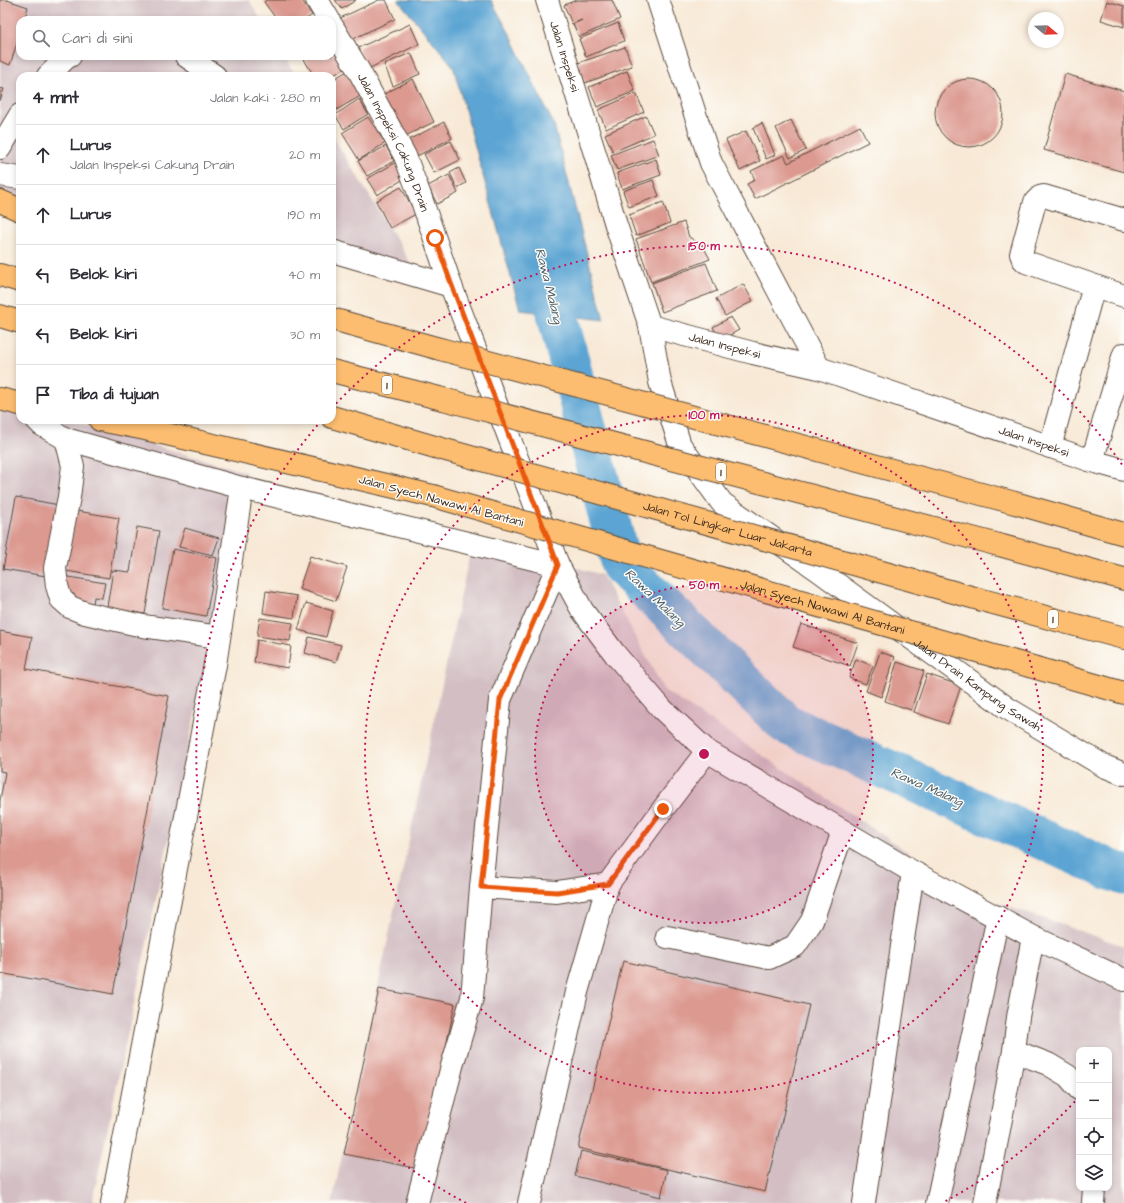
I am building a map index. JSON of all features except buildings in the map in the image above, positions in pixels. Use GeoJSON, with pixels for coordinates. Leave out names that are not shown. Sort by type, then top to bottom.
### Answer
{"type":"FeatureCollection","features":[{"type":"Feature","properties":{"kind":"highway"},"geometry":{"type":"LineString","coordinates":[[0,201],[16,208]]}},
{"type":"Feature","properties":{"kind":"highway"},"geometry":{"type":"LineString","coordinates":[[0,275],[16,280]]}},
{"type":"Feature","properties":{"kind":"highway"},"geometry":{"type":"LineString","coordinates":[[0,316],[16,321]]}},
{"type":"Feature","properties":{"kind":"highway"},"geometry":{"type":"LineString","coordinates":[[336,320],[1015,503],[1124,534]]}},
{"type":"Feature","properties":{"kind":"highway","name":"1"},"geometry":{"type":"LineString","coordinates":[[336,372],[992,543],[1124,579]]}},
{"type":"Feature","properties":{"kind":"highway"},"geometry":{"type":"LineString","coordinates":[[0,399],[16,403]]}},
{"type":"Feature","properties":{"kind":"highway","name":"Jalan Tol Lingkar Luar Jakarta"},"geometry":{"type":"LineString","coordinates":[[336,418],[1124,638]]}},
{"type":"Feature","properties":{"kind":"highway","name":"Jalan Syech Nawawi Al Bantani"},"geometry":{"type":"LineString","coordinates":[[120,424],[433,496],[1124,693]]}},
{"type":"Feature","properties":{"kind":"street"},"geometry":{"type":"LineString","coordinates":[[316,0],[326,16]]}},
{"type":"Feature","properties":{"kind":"street","name":"Jalan Inspeksi"},"geometry":{"type":"LineString","coordinates":[[547,0],[592,142],[616,225],[650,326],[753,353],[819,368],[1050,447],[1124,470]]}},
{"type":"Feature","properties":{"kind":"street"},"geometry":{"type":"LineString","coordinates":[[658,0],[711,163],[819,368]]}},
{"type":"Feature","properties":{"kind":"street","name":"Jalan Inspeksi Cakung Drain"},"geometry":{"type":"LineString","coordinates":[[336,33],[359,71],[405,156],[452,286],[558,565],[582,610],[615,654],[662,709],[707,751],[913,872],[1033,937],[1124,980]]}},
{"type":"Feature","properties":{"kind":"street"},"geometry":{"type":"LineString","coordinates":[[52,72],[64,60]]}},
{"type":"Feature","properties":{"kind":"street"},"geometry":{"type":"LineString","coordinates":[[192,60],[208,72]]}},
{"type":"Feature","properties":{"kind":"street"},"geometry":{"type":"LineString","coordinates":[[0,148],[16,122]]}},
{"type":"Feature","properties":{"kind":"street"},"geometry":{"type":"LineString","coordinates":[[0,175],[16,177]]}},
{"type":"Feature","properties":{"kind":"street"},"geometry":{"type":"LineString","coordinates":[[1124,220],[1044,196],[1040,197],[1036,202],[1022,254],[1026,262],[1124,296]]}},
{"type":"Feature","properties":{"kind":"street"},"geometry":{"type":"LineString","coordinates":[[336,252],[452,286]]}},
{"type":"Feature","properties":{"kind":"street"},"geometry":{"type":"LineString","coordinates":[[1050,447],[1094,286]]}},
{"type":"Feature","properties":{"kind":"street","name":"Jalan Drain Kampung Sawah"},"geometry":{"type":"LineString","coordinates":[[650,326],[660,382],[680,445],[722,503],[818,570],[1007,708],[1104,766],[1124,774]]}},
{"type":"Feature","properties":{"kind":"street"},"geometry":{"type":"LineString","coordinates":[[1092,461],[1124,354]]}},
{"type":"Feature","properties":{"kind":"street"},"geometry":{"type":"LineString","coordinates":[[41,424],[66,439],[242,488],[558,565],[500,700],[481,887],[472,998],[452,1066],[417,1203]]}},
{"type":"Feature","properties":{"kind":"street"},"geometry":{"type":"LineString","coordinates":[[66,439],[73,466],[69,497],[55,568],[57,586],[61,599],[70,607],[85,613],[143,626],[219,637]]}},
{"type":"Feature","properties":{"kind":"street"},"geometry":{"type":"LineString","coordinates":[[112,1203],[219,637],[242,488]]}},
{"type":"Feature","properties":{"kind":"street"},"geometry":{"type":"LineString","coordinates":[[529,1203],[576,992],[608,884],[707,751]]}},
{"type":"Feature","properties":{"kind":"street"},"geometry":{"type":"LineString","coordinates":[[667,937],[769,958],[795,946],[812,921],[843,830]]}},
{"type":"Feature","properties":{"kind":"street"},"geometry":{"type":"LineString","coordinates":[[864,1203],[913,872]]}},
{"type":"Feature","properties":{"kind":"street"},"geometry":{"type":"LineString","coordinates":[[481,887],[557,892],[608,884]]}},
{"type":"Feature","properties":{"kind":"street"},"geometry":{"type":"LineString","coordinates":[[937,1203],[998,917]]}},
{"type":"Feature","properties":{"kind":"street"},"geometry":{"type":"LineString","coordinates":[[985,1203],[1014,1051],[1018,1017],[1033,937]]}},
{"type":"Feature","properties":{"kind":"street"},"geometry":{"type":"LineString","coordinates":[[1014,1051],[1048,1064],[1068,1076],[1076,1085]]}},
{"type":"Feature","properties":{"kind":"street"},"geometry":{"type":"LineString","coordinates":[[1093,1203],[1094,1191]]}},
{"type":"Feature","properties":{"kind":"shaded area"},"geometry":{"type":"Polygon","coordinates":[[[0,0],[249,0],[259,16],[16,16],[16,60],[286,60],[293,72],[16,72],[16,203],[0,200],[0,0]]]}},
{"type":"Feature","properties":{"kind":"shaded area"},"geometry":{"type":"Polygon","coordinates":[[[336,142],[423,283],[336,266],[336,142]]]}},
{"type":"Feature","properties":{"kind":"shaded area"},"geometry":{"type":"Polygon","coordinates":[[[0,400],[16,405],[16,424],[82,424],[246,472],[92,1203],[0,1203],[0,400]]]}},
{"type":"Feature","properties":{"kind":"shaded area"},"geometry":{"type":"Polygon","coordinates":[[[473,538],[602,575],[664,690],[971,894],[1124,946],[1124,1203],[332,1203],[473,538]]]}},
{"type":"Feature","properties":{"kind":"water"},"geometry":{"type":"Polygon","coordinates":[[[398,0],[491,0],[510,34],[554,125],[604,320],[520,310],[453,66],[398,0]]]}},
{"type":"Feature","properties":{"kind":"waterway","name":"Rawa Malang"},"geometry":{"type":"LineString","coordinates":[[543,259],[621,565],[786,724],[1124,875]]}},
{"type":"Feature","properties":{"kind":"route"},"geometry":{"type":"LineString","coordinates":[[435,238],[558,565],[500,700],[481,887],[557,892],[608,884],[663,809]]}}]}
